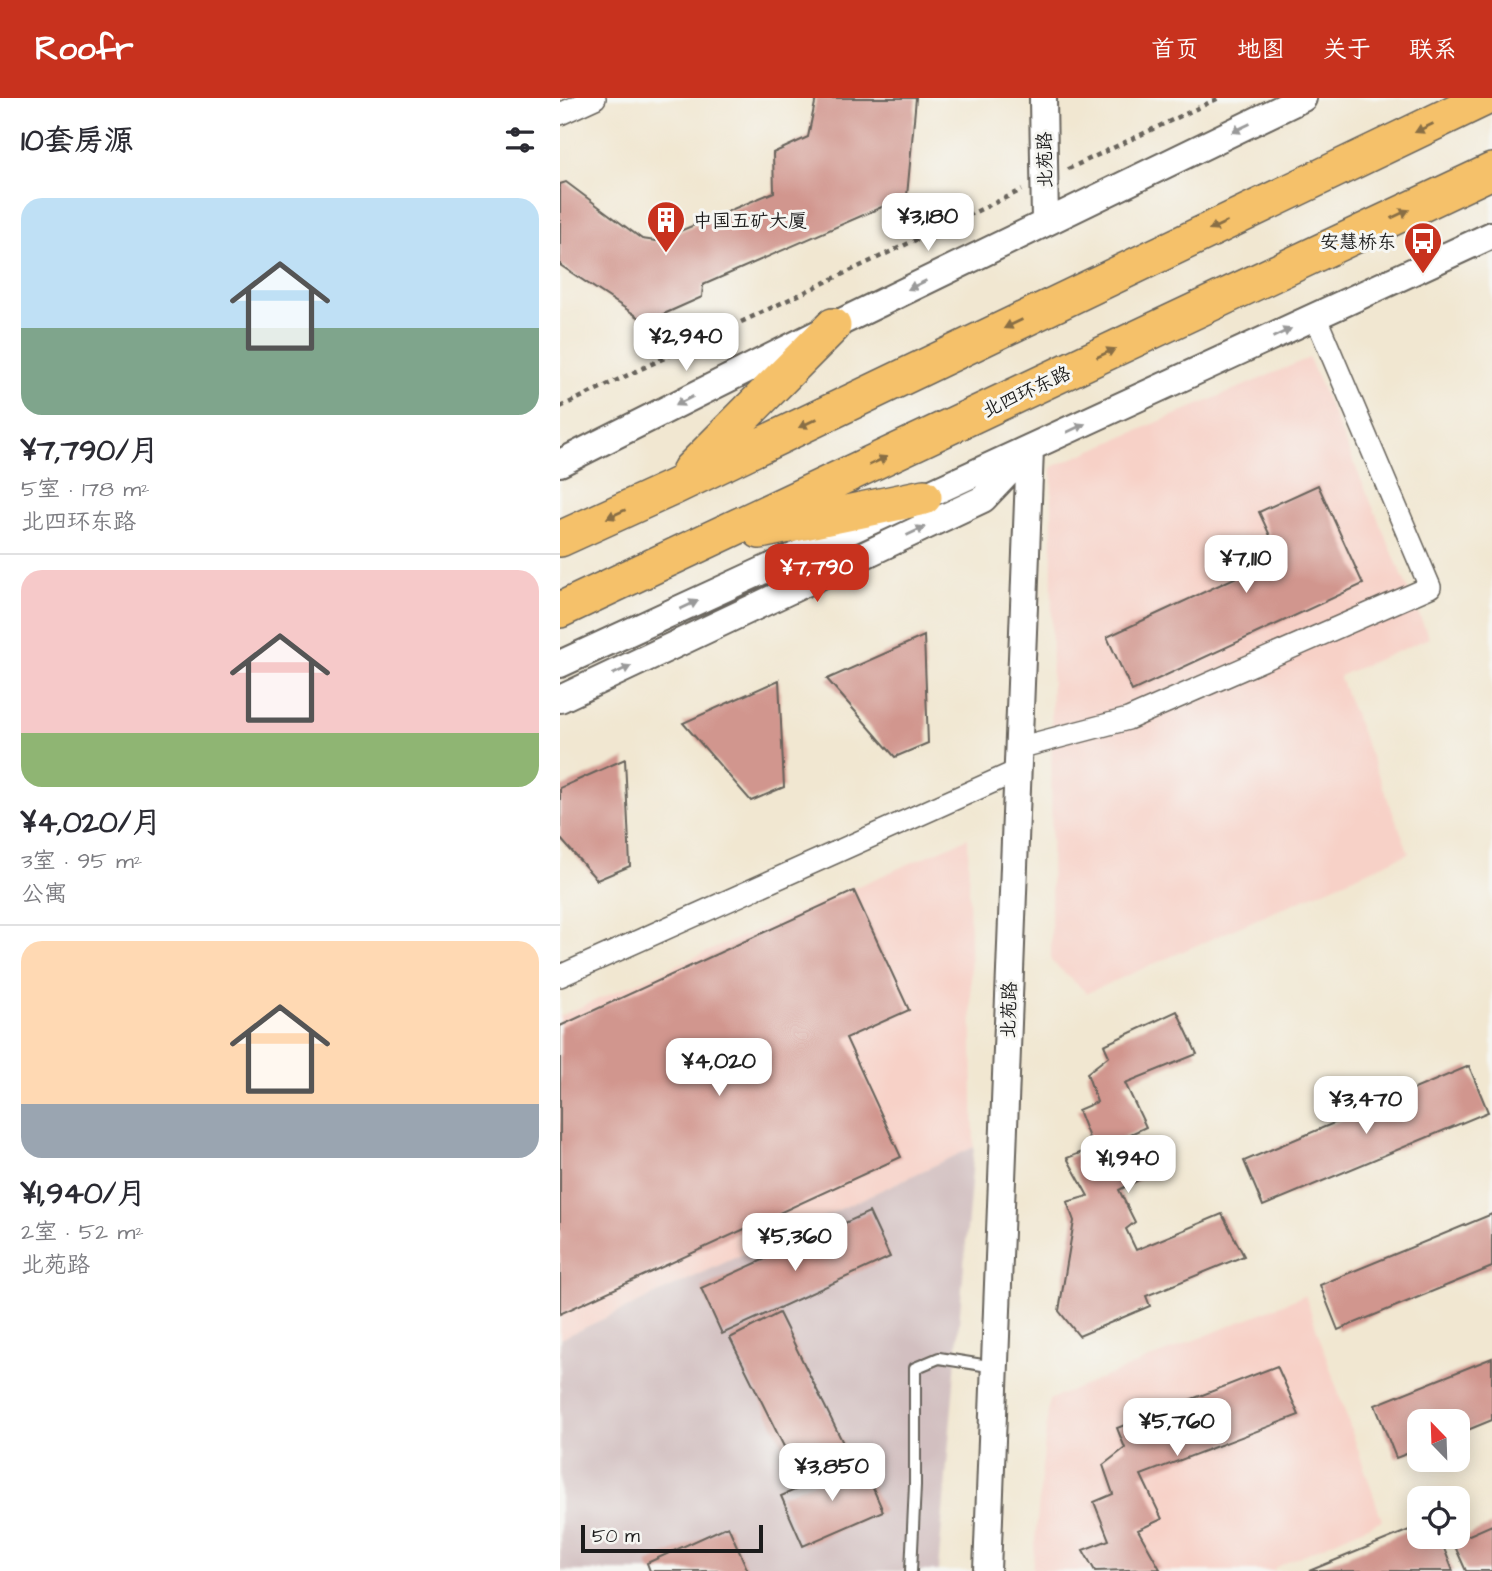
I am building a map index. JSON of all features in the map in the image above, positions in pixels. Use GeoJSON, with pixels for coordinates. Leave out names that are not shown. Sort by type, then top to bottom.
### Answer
{"type":"FeatureCollection","features":[{"type":"Feature","properties":{"kind":"highway"},"geometry":{"type":"LineString","coordinates":[[560,539],[672,488],[1485,98]]}},
{"type":"Feature","properties":{"kind":"highway","name":"北四环东路"},"geometry":{"type":"LineString","coordinates":[[560,611],[1492,171]]}},
{"type":"Feature","properties":{"kind":"highway"},"geometry":{"type":"LineString","coordinates":[[672,488],[833,326]]}},
{"type":"Feature","properties":{"kind":"highway"},"geometry":{"type":"LineString","coordinates":[[705,542],[924,497]]}},
{"type":"Feature","properties":{"kind":"street"},"geometry":{"type":"LineString","coordinates":[[560,114],[595,98]]}},
{"type":"Feature","properties":{"kind":"street","name":"北苑路"},"geometry":{"type":"LineString","coordinates":[[1043,98],[1045,222]]}},
{"type":"Feature","properties":{"kind":"street"},"geometry":{"type":"LineString","coordinates":[[560,463],[833,326],[1303,98]]}},
{"type":"Feature","properties":{"kind":"street"},"geometry":{"type":"LineString","coordinates":[[560,664],[1492,235]]}},
{"type":"Feature","properties":{"kind":"street"},"geometry":{"type":"LineString","coordinates":[[560,976],[1017,760],[1128,719],[1430,587],[1316,318]]}},
{"type":"Feature","properties":{"kind":"street"},"geometry":{"type":"LineString","coordinates":[[560,454],[597,444]]}},
{"type":"Feature","properties":{"kind":"street"},"geometry":{"type":"LineString","coordinates":[[560,699],[983,499],[1030,449]]}},
{"type":"Feature","properties":{"kind":"street","name":"北苑路"},"geometry":{"type":"LineString","coordinates":[[987,1571],[1030,449]]}},
{"type":"Feature","properties":{"kind":"lane"},"geometry":{"type":"LineString","coordinates":[[911,1571],[915,1485],[915,1368],[939,1358],[995,1367]]}},
{"type":"Feature","properties":{"kind":"path"},"geometry":{"type":"LineString","coordinates":[[560,407],[1219,98]]}},
{"type":"Feature","properties":{"kind":"shaded area"},"geometry":{"type":"Polygon","coordinates":[[[1309,358],[1429,638],[1339,676],[1409,853],[1087,993],[1051,961],[1052,467],[1309,358]]]}},
{"type":"Feature","properties":{"kind":"shaded area"},"geometry":{"type":"Polygon","coordinates":[[[968,838],[974,1147],[560,1339],[560,1016],[968,838]]]}},
{"type":"Feature","properties":{"kind":"shaded area"},"geometry":{"type":"Polygon","coordinates":[[[974,1147],[938,1571],[560,1571],[560,1339],[974,1147]]]}},
{"type":"Feature","properties":{"kind":"shaded area"},"geometry":{"type":"Polygon","coordinates":[[[1305,1295],[1382,1520],[1274,1568],[1275,1571],[1032,1571],[1049,1400],[1305,1295]]]}},
{"type":"Feature","properties":{"kind":"building"},"geometry":{"type":"Polygon","coordinates":[[[816,98],[916,98],[907,196],[703,285],[702,297],[646,322],[560,265],[560,184],[566,182],[642,239],[656,241],[774,192],[773,153],[808,137],[816,98]]]}},
{"type":"Feature","properties":{"kind":"building"},"geometry":{"type":"Polygon","coordinates":[[[1318,485],[1363,584],[1132,691],[1107,637],[1280,557],[1259,512],[1318,485]]]}},
{"type":"Feature","properties":{"kind":"building"},"geometry":{"type":"Polygon","coordinates":[[[924,636],[928,743],[895,757],[827,679],[924,636]]]}},
{"type":"Feature","properties":{"kind":"building"},"geometry":{"type":"Polygon","coordinates":[[[779,680],[784,787],[751,801],[683,723],[779,680]]]}},
{"type":"Feature","properties":{"kind":"building"},"geometry":{"type":"Polygon","coordinates":[[[625,759],[630,866],[597,880],[560,838],[560,788],[625,759]]]}},
{"type":"Feature","properties":{"kind":"building"},"geometry":{"type":"Polygon","coordinates":[[[854,891],[909,1010],[846,1038],[901,1157],[560,1314],[560,1026],[854,891]]]}},
{"type":"Feature","properties":{"kind":"building"},"geometry":{"type":"Polygon","coordinates":[[[1177,1011],[1197,1054],[1125,1083],[1146,1127],[1122,1138],[1144,1177],[1119,1190],[1135,1222],[1126,1229],[1136,1250],[1222,1214],[1244,1256],[1146,1296],[1150,1306],[1079,1336],[1059,1311],[1074,1221],[1067,1202],[1088,1196],[1067,1158],[1093,1148],[1078,1110],[1097,1102],[1087,1073],[1109,1056],[1104,1045],[1177,1011]]]}},
{"type":"Feature","properties":{"kind":"building"},"geometry":{"type":"Polygon","coordinates":[[[1469,1066],[1488,1112],[1263,1206],[1244,1161],[1469,1066]]]}},
{"type":"Feature","properties":{"kind":"building"},"geometry":{"type":"Polygon","coordinates":[[[869,1212],[890,1257],[722,1334],[701,1288],[869,1212]]]}},
{"type":"Feature","properties":{"kind":"building"},"geometry":{"type":"Polygon","coordinates":[[[1492,1214],[1492,1267],[1338,1330],[1320,1285],[1492,1214]]]}},
{"type":"Feature","properties":{"kind":"building"},"geometry":{"type":"Polygon","coordinates":[[[779,1313],[847,1451],[798,1475],[730,1338],[779,1313]]]}},
{"type":"Feature","properties":{"kind":"building"},"geometry":{"type":"Polygon","coordinates":[[[1492,1358],[1492,1420],[1470,1429],[1470,1409],[1407,1409],[1407,1454],[1396,1458],[1375,1405],[1492,1358]]]}},
{"type":"Feature","properties":{"kind":"building"},"geometry":{"type":"Polygon","coordinates":[[[1277,1366],[1299,1415],[1141,1475],[1162,1519],[1138,1530],[1160,1569],[1095,1571],[1083,1550],[1109,1540],[1094,1502],[1113,1494],[1103,1465],[1125,1448],[1117,1428],[1277,1366]]]}},
{"type":"Feature","properties":{"kind":"building"},"geometry":{"type":"Polygon","coordinates":[[[861,1461],[883,1511],[803,1546],[781,1496],[861,1461]]]}},
{"type":"Feature","properties":{"kind":"building"},"geometry":{"type":"Polygon","coordinates":[[[1492,1525],[1492,1571],[1466,1571],[1456,1549],[1470,1549],[1470,1535],[1492,1525]]]}},
{"type":"Feature","properties":{"kind":"building"},"geometry":{"type":"Polygon","coordinates":[[[728,1526],[748,1571],[650,1571],[647,1563],[728,1526]]]}},
{"type":"Feature","properties":{"kind":"building"},"geometry":{"type":"Polygon","coordinates":[[[1407,1531],[1407,1549],[1444,1549],[1453,1571],[1309,1571],[1407,1531]]]}},
{"type":"Feature","properties":{"kind":"place","name":"中国五矿大厦"},"geometry":{"type":"Point","coordinates":[666,254]}},
{"type":"Feature","properties":{"kind":"place","name":"安慧桥东"},"geometry":{"type":"Point","coordinates":[1423,275]}}]}
